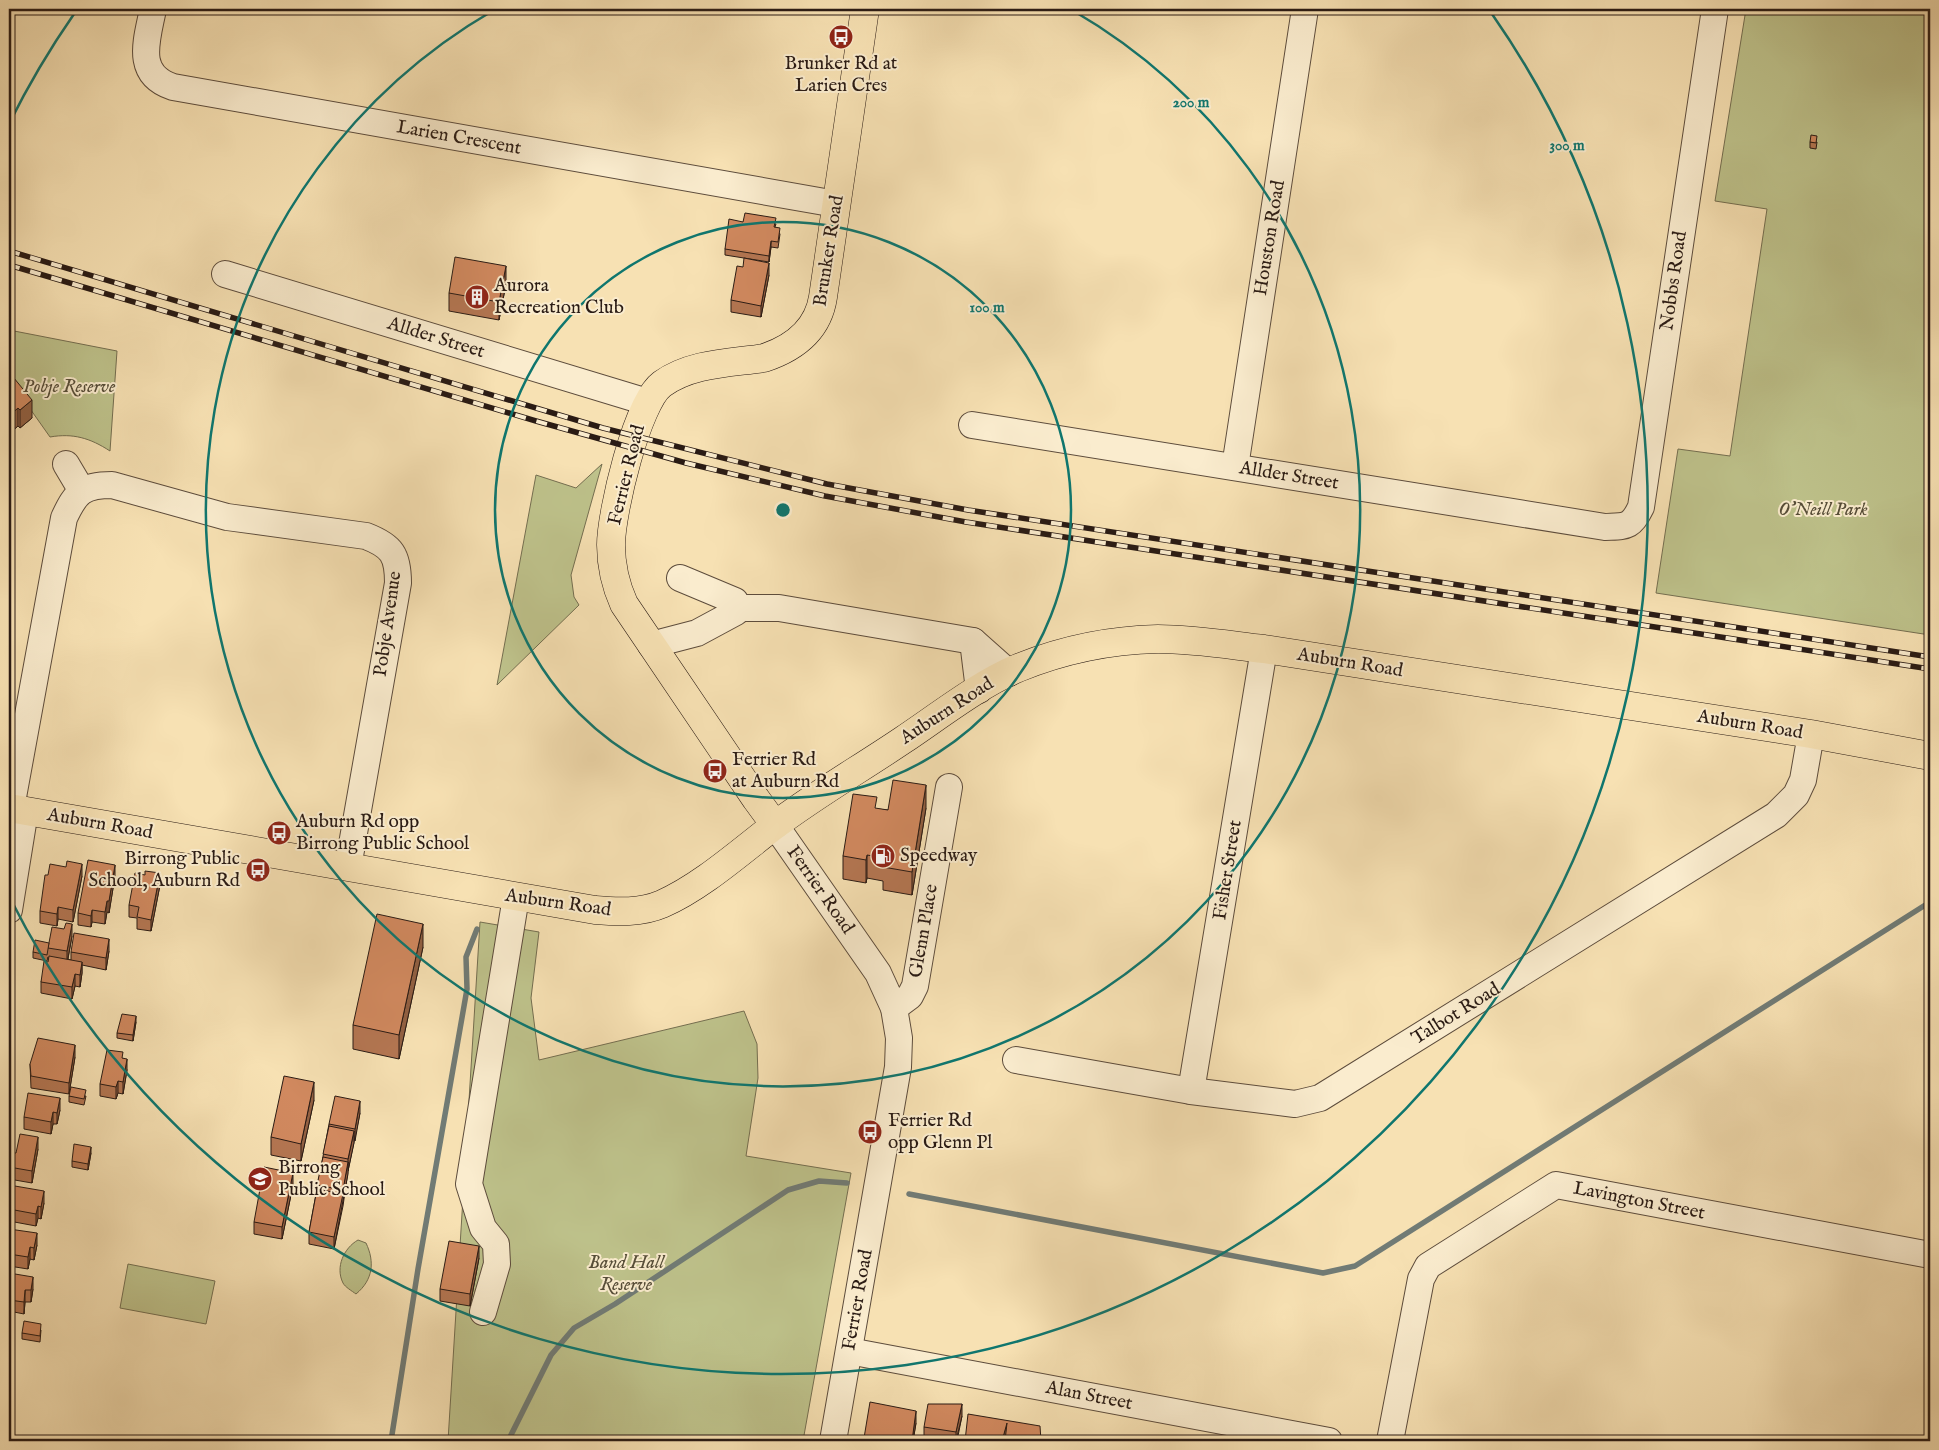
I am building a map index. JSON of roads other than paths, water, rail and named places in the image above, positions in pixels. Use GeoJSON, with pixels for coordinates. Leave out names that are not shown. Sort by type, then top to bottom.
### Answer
{"type":"FeatureCollection","features":[{"type":"Feature","properties":{"kind":"main road","name":"Brunker Road"},"geometry":{"type":"LineString","coordinates":[[654,393],[676,375],[695,368],[764,358],[785,350],[804,336],[816,320],[821,309],[865,9]]}},
{"type":"Feature","properties":{"kind":"main road","name":"Ferrier Road"},"geometry":{"type":"LineString","coordinates":[[654,393],[629,457],[618,495],[611,543],[612,566],[616,587],[624,604],[651,645],[775,825]]}},
{"type":"Feature","properties":{"kind":"main road","name":"Auburn Road"},"geometry":{"type":"LineString","coordinates":[[15,809],[595,910],[619,912],[641,910],[662,904],[689,890],[775,825],[979,690],[1009,673],[1046,658],[1074,650],[1134,640],[1160,639],[1264,649],[1811,734],[1930,756]]}},
{"type":"Feature","properties":{"kind":"street","name":"Larien Crescent"},"geometry":{"type":"LineString","coordinates":[[153,9],[146,45],[148,69],[161,83],[173,87],[836,204]]}},
{"type":"Feature","properties":{"kind":"street","name":"Houston Road"},"geometry":{"type":"LineString","coordinates":[[1235,467],[1305,9]]}},
{"type":"Feature","properties":{"kind":"street","name":"Nobbs Road"},"geometry":{"type":"LineString","coordinates":[[1605,527],[1627,526],[1636,519],[1641,507],[1715,9]]}},
{"type":"Feature","properties":{"kind":"street","name":"Allder Street"},"geometry":{"type":"LineString","coordinates":[[225,274],[654,393]]}},
{"type":"Feature","properties":{"kind":"street","name":"Allder Street"},"geometry":{"type":"LineString","coordinates":[[972,425],[1605,527]]}},
{"type":"Feature","properties":{"kind":"street"},"geometry":{"type":"LineString","coordinates":[[9,910],[15,809],[64,518],[71,503],[82,492],[66,464]]}},
{"type":"Feature","properties":{"kind":"street","name":"Pobje Avenue"},"geometry":{"type":"LineString","coordinates":[[82,492],[94,485],[112,484],[227,517],[366,536],[382,542],[392,552],[398,565],[398,584],[348,867]]}},
{"type":"Feature","properties":{"kind":"street"},"geometry":{"type":"LineString","coordinates":[[680,578],[735,601],[738,608]]}},
{"type":"Feature","properties":{"kind":"street"},"geometry":{"type":"LineString","coordinates":[[651,645],[697,633],[736,612],[738,608]]}},
{"type":"Feature","properties":{"kind":"street"},"geometry":{"type":"LineString","coordinates":[[738,608],[779,608],[973,641],[1009,673]]}},
{"type":"Feature","properties":{"kind":"street"},"geometry":{"type":"LineString","coordinates":[[670,673],[697,633]]}},
{"type":"Feature","properties":{"kind":"street"},"geometry":{"type":"LineString","coordinates":[[973,641],[979,690]]}},
{"type":"Feature","properties":{"kind":"street","name":"Fisher Street"},"geometry":{"type":"LineString","coordinates":[[1191,1091],[1264,649]]}},
{"type":"Feature","properties":{"kind":"street","name":"Talbot Road"},"geometry":{"type":"LineString","coordinates":[[1016,1060],[1191,1091],[1295,1104],[1320,1098],[1776,815],[1796,795],[1803,780],[1811,734]]}},
{"type":"Feature","properties":{"kind":"street","name":"Glenn Place"},"geometry":{"type":"LineString","coordinates":[[894,1008],[910,996],[915,986],[949,786]]}},
{"type":"Feature","properties":{"kind":"street","name":"Ferrier Road"},"geometry":{"type":"LineString","coordinates":[[775,825],[878,973],[894,1008],[899,1038],[898,1067],[833,1441]]}},
{"type":"Feature","properties":{"kind":"street"},"geometry":{"type":"LineString","coordinates":[[483,1312],[497,1264],[496,1244],[483,1228],[469,1184],[516,897]]}},
{"type":"Feature","properties":{"kind":"street","name":"Lavington Street"},"geometry":{"type":"LineString","coordinates":[[1390,1441],[1421,1279],[1428,1266],[1556,1185],[1930,1256]]}},
{"type":"Feature","properties":{"kind":"street","name":"Alan Street"},"geometry":{"type":"LineString","coordinates":[[849,1351],[1329,1441]]}},
{"type":"Feature","properties":{"kind":"waterway"},"geometry":{"type":"LineString","coordinates":[[909,1194],[1323,1273],[1355,1266],[1930,902]]}},
{"type":"Feature","properties":{"kind":"waterway"},"geometry":{"type":"LineString","coordinates":[[391,1441],[418,1269],[467,989],[466,957],[477,929]]}},
{"type":"Feature","properties":{"kind":"waterway"},"geometry":{"type":"LineString","coordinates":[[508,1441],[551,1355],[574,1328],[615,1304],[788,1190],[819,1181],[847,1183]]}},
{"type":"Feature","properties":{"kind":"railway"},"geometry":{"type":"LineString","coordinates":[[9,251],[603,428],[827,484],[968,510],[1930,657]]}},
{"type":"Feature","properties":{"kind":"railway"},"geometry":{"type":"LineString","coordinates":[[9,265],[536,421],[686,463],[825,496],[966,522],[1930,669]]}},
{"type":"Feature","properties":{"kind":"place","name":"Brunker Rd at Larien Cres"},"geometry":{"type":"Point","coordinates":[841,37]}},
{"type":"Feature","properties":{"kind":"place","name":"Aurora Recreation Club"},"geometry":{"type":"Point","coordinates":[477,297]}},
{"type":"Feature","properties":{"kind":"place","name":"Ferrier Rd at Auburn Rd"},"geometry":{"type":"Point","coordinates":[715,771]}},
{"type":"Feature","properties":{"kind":"place","name":"Auburn Rd opp Birrong Public School"},"geometry":{"type":"Point","coordinates":[279,833]}},
{"type":"Feature","properties":{"kind":"place","name":"Speedway"},"geometry":{"type":"Point","coordinates":[883,856]}},
{"type":"Feature","properties":{"kind":"place","name":"Birrong Public School, Auburn Rd"},"geometry":{"type":"Point","coordinates":[258,870]}},
{"type":"Feature","properties":{"kind":"place","name":"Ferrier Rd opp Glenn Pl"},"geometry":{"type":"Point","coordinates":[870,1132]}},
{"type":"Feature","properties":{"kind":"place","name":"Birrong Public School"},"geometry":{"type":"Point","coordinates":[260,1179]}},
{"type":"Feature","properties":{"kind":"park label","name":"Pobje Reserve"},"geometry":{"type":"Point","coordinates":[69,387]}},
{"type":"Feature","properties":{"kind":"park label","name":"O'Neill Park"},"geometry":{"type":"Point","coordinates":[1823,510]}},
{"type":"Feature","properties":{"kind":"park label","name":"Band Hall Reserve"},"geometry":{"type":"Point","coordinates":[626,1274]}}]}
